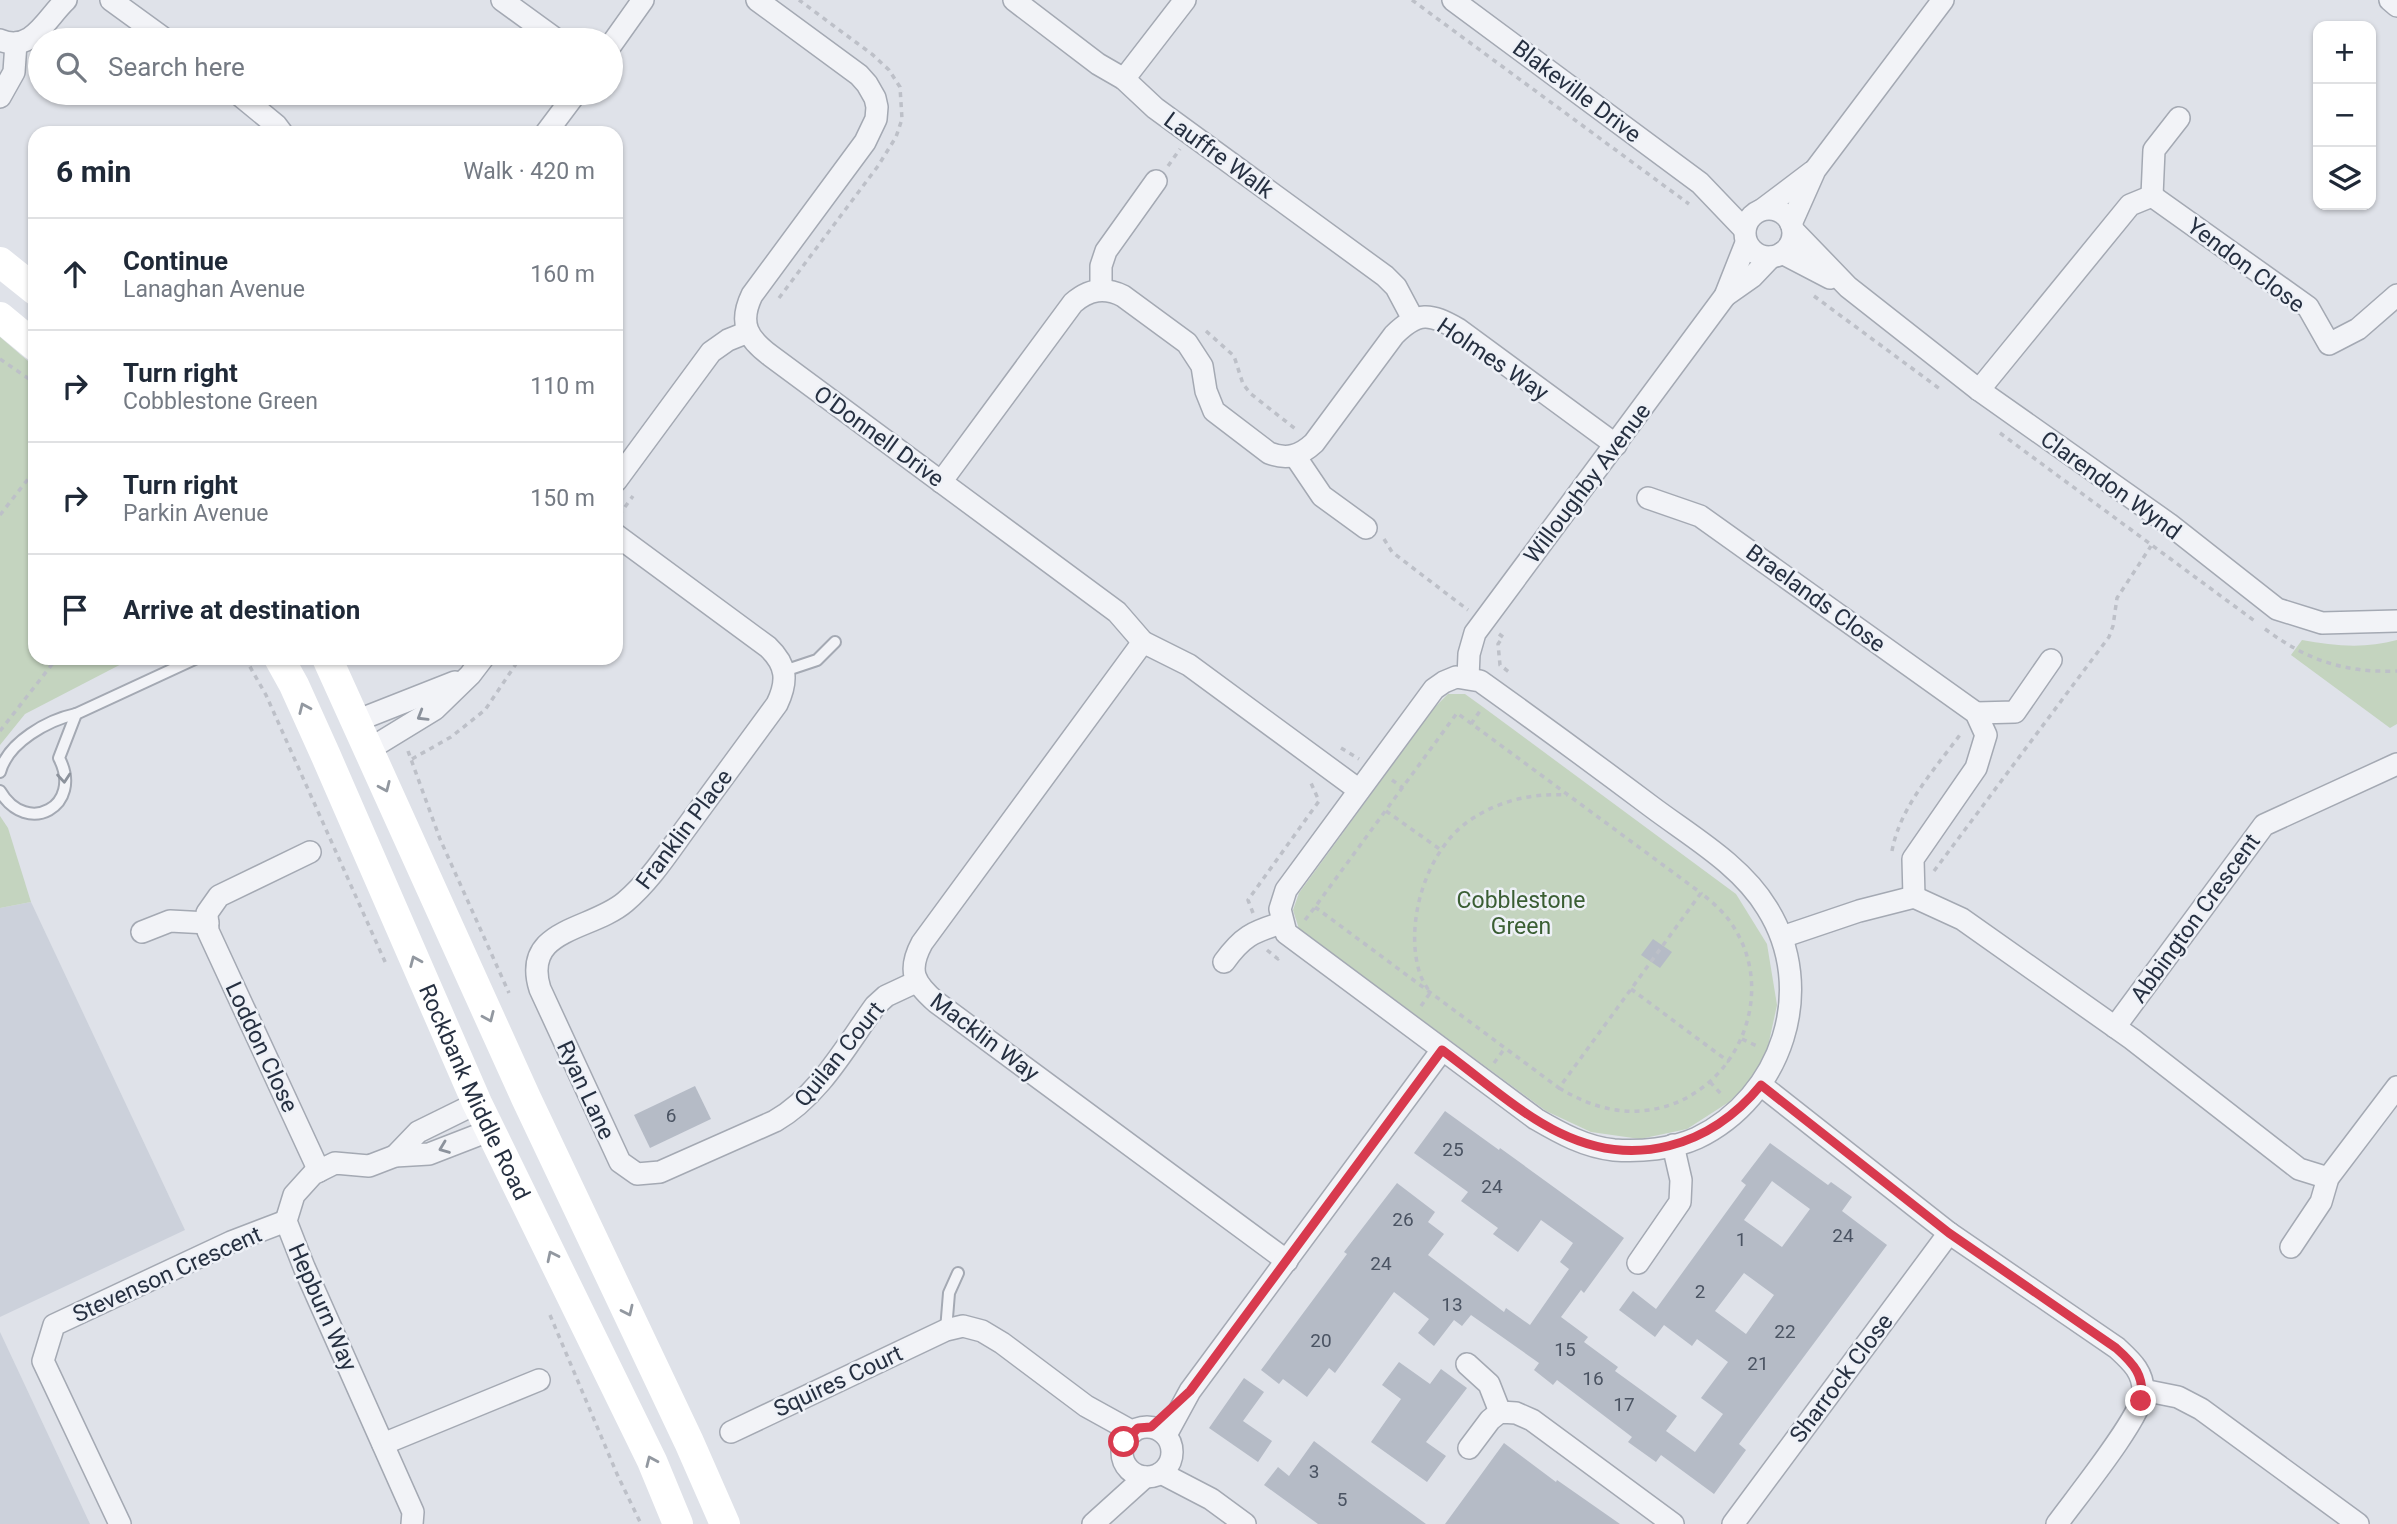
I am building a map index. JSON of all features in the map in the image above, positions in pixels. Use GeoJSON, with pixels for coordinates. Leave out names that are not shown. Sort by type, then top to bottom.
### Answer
{"type":"FeatureCollection","features":[{"type":"Feature","properties":{"kind":"street"},"geometry":{"type":"LineString","coordinates":[[42,28],[66,0]]}},
{"type":"Feature","properties":{"kind":"street"},"geometry":{"type":"LineString","coordinates":[[111,0],[150,28]]}},
{"type":"Feature","properties":{"kind":"street"},"geometry":{"type":"LineString","coordinates":[[502,0],[540,28]]}},
{"type":"Feature","properties":{"kind":"street"},"geometry":{"type":"LineString","coordinates":[[623,28],[643,0]]}},
{"type":"Feature","properties":{"kind":"street"},"geometry":{"type":"LineString","coordinates":[[623,471],[711,352],[728,340],[748,332],[746,307],[751,295],[865,142],[876,118],[875,98],[859,75],[757,0]]}},
{"type":"Feature","properties":{"kind":"street","name":"Lauffre Walk"},"geometry":{"type":"LineString","coordinates":[[1014,0],[1098,64],[1124,79],[1155,108],[1385,276],[1396,287],[1413,319]]}},
{"type":"Feature","properties":{"kind":"street"},"geometry":{"type":"LineString","coordinates":[[1124,79],[1185,0]]}},
{"type":"Feature","properties":{"kind":"street","name":"Blakeville Drive"},"geometry":{"type":"LineString","coordinates":[[1453,0],[1752,223]]}},
{"type":"Feature","properties":{"kind":"street"},"geometry":{"type":"LineString","coordinates":[[1752,223],[1815,170],[1943,0]]}},
{"type":"Feature","properties":{"kind":"street"},"geometry":{"type":"LineString","coordinates":[[2390,0],[2397,6]]}},
{"type":"Feature","properties":{"kind":"street"},"geometry":{"type":"LineString","coordinates":[[0,97],[14,72],[8,41],[28,37]]}},
{"type":"Feature","properties":{"kind":"street"},"geometry":{"type":"LineString","coordinates":[[252,105],[276,126]]}},
{"type":"Feature","properties":{"kind":"street"},"geometry":{"type":"LineString","coordinates":[[551,126],[567,105]]}},
{"type":"Feature","properties":{"kind":"street"},"geometry":{"type":"LineString","coordinates":[[1979,390],[2130,205],[2152,196],[2154,150],[2179,118]]}},
{"type":"Feature","properties":{"kind":"street"},"geometry":{"type":"LineString","coordinates":[[1752,223],[1756,254],[1777,255],[1791,243],[1792,227],[1815,170]]}},
{"type":"Feature","properties":{"kind":"street"},"geometry":{"type":"LineString","coordinates":[[1101,290],[1101,266],[1105,251],[1156,181]]}},
{"type":"Feature","properties":{"kind":"street","name":"Yendon Close"},"geometry":{"type":"LineString","coordinates":[[2152,196],[2308,307],[2329,344],[2358,329],[2397,295]]}},
{"type":"Feature","properties":{"kind":"street"},"geometry":{"type":"LineString","coordinates":[[1752,223],[1770,208],[1783,213],[1792,227]]}},
{"type":"Feature","properties":{"kind":"street","name":"Willoughby Avenue"},"geometry":{"type":"LineString","coordinates":[[1468,678],[1469,654],[1475,633],[1725,296],[1752,223]]}},
{"type":"Feature","properties":{"kind":"street","name":"Clarendon Wynd"},"geometry":{"type":"LineString","coordinates":[[1792,227],[1848,287],[1979,390],[2169,524],[2277,609],[2322,623],[2397,621]]}},
{"type":"Feature","properties":{"kind":"street","name":"Willoughby Avenue"},"geometry":{"type":"LineString","coordinates":[[1725,296],[1777,255]]}},
{"type":"Feature","properties":{"kind":"street","name":"Clarendon Wynd"},"geometry":{"type":"LineString","coordinates":[[1777,255],[1848,287]]}},
{"type":"Feature","properties":{"kind":"street"},"geometry":{"type":"LineString","coordinates":[[0,262],[28,284]]}},
{"type":"Feature","properties":{"kind":"street"},"geometry":{"type":"LineString","coordinates":[[941,482],[1073,303],[1089,292],[1112,291],[1123,296],[1187,344],[1202,366],[1209,403],[1214,411],[1269,453],[1295,456],[1322,496],[1366,528]]}},
{"type":"Feature","properties":{"kind":"street","name":"Holmes Way"},"geometry":{"type":"LineString","coordinates":[[1295,456],[1314,443],[1394,335],[1413,319],[1433,316],[1458,329],[1616,445]]}},
{"type":"Feature","properties":{"kind":"street"},"geometry":{"type":"LineString","coordinates":[[0,317],[28,340]]}},
{"type":"Feature","properties":{"kind":"street","name":"O'Donnell Drive"},"geometry":{"type":"LineString","coordinates":[[748,332],[757,345],[1117,612],[1143,642],[1189,665],[1359,790]]}},
{"type":"Feature","properties":{"kind":"street","name":"Braelands Close"},"geometry":{"type":"LineString","coordinates":[[1648,498],[1700,516],[1973,717]]}},
{"type":"Feature","properties":{"kind":"street"},"geometry":{"type":"LineString","coordinates":[[623,540],[768,647],[778,657],[784,671]]}},
{"type":"Feature","properties":{"kind":"street","name":"Macklin Way"},"geometry":{"type":"LineString","coordinates":[[1143,642],[922,943],[915,955],[913,968],[916,982],[936,1002],[1287,1261]]}},
{"type":"Feature","properties":{"kind":"street"},"geometry":{"type":"LineString","coordinates":[[1914,897],[1913,859],[1976,768],[1986,735],[1973,717],[2015,712],[2051,660]]}},
{"type":"Feature","properties":{"kind":"street","name":"Rockbank Middle Road"},"geometry":{"type":"LineString","coordinates":[[283,665],[326,756],[477,1103],[646,1449],[678,1524]]}},
{"type":"Feature","properties":{"kind":"street","name":"Rockbank Middle Road"},"geometry":{"type":"LineString","coordinates":[[330,665],[526,1098],[666,1391],[725,1524]]}},
{"type":"Feature","properties":{"kind":"street"},"geometry":{"type":"LineString","coordinates":[[326,756],[368,750],[435,709],[478,665]]}},
{"type":"Feature","properties":{"kind":"street","name":"Franklin Place"},"geometry":{"type":"LineString","coordinates":[[540,989],[535,966],[540,954],[557,937],[622,905],[650,877],[777,704],[785,681],[784,671]]}},
{"type":"Feature","properties":{"kind":"street"},"geometry":{"type":"LineString","coordinates":[[326,756],[356,722],[470,675]]}},
{"type":"Feature","properties":{"kind":"street"},"geometry":{"type":"LineString","coordinates":[[1456,677],[1480,681],[1494,691],[1723,860],[1751,885],[1768,909],[1782,937],[1791,980],[1791,1004],[1777,1057],[1761,1085],[1744,1104],[1697,1138],[1643,1150],[1613,1150],[1587,1144],[1536,1119],[1292,939],[1282,923],[1280,909],[1286,890],[1359,790],[1434,689],[1456,677]]}},
{"type":"Feature","properties":{"kind":"street","name":"Abbington Crescent"},"geometry":{"type":"LineString","coordinates":[[2115,1027],[2264,825],[2397,764]]}},
{"type":"Feature","properties":{"kind":"street"},"geometry":{"type":"LineString","coordinates":[[142,932],[170,921],[208,923],[207,913],[219,896],[310,852]]}},
{"type":"Feature","properties":{"kind":"street"},"geometry":{"type":"LineString","coordinates":[[1782,937],[1859,911],[1914,897],[1962,919],[2115,1027],[2299,1169],[2328,1178]]}},
{"type":"Feature","properties":{"kind":"street","name":"Loddon Close"},"geometry":{"type":"LineString","coordinates":[[208,923],[208,931],[319,1171]]}},
{"type":"Feature","properties":{"kind":"street"},"geometry":{"type":"LineString","coordinates":[[1224,962],[1237,943],[1282,923]]}},
{"type":"Feature","properties":{"kind":"street","name":"Quilan Court"},"geometry":{"type":"LineString","coordinates":[[647,1175],[678,1165],[792,1111],[805,1100],[875,1006],[886,996],[916,982]]}},
{"type":"Feature","properties":{"kind":"street","name":"Ryan Lane"},"geometry":{"type":"LineString","coordinates":[[540,989],[613,1149],[627,1168],[637,1174],[647,1175]]}},
{"type":"Feature","properties":{"kind":"street"},"geometry":{"type":"LineString","coordinates":[[1097,1520],[1442,1050]]}},
{"type":"Feature","properties":{"kind":"street"},"geometry":{"type":"LineString","coordinates":[[1761,1085],[1949,1233],[2116,1348],[2139,1372],[2143,1391],[2137,1413],[2057,1524]]}},
{"type":"Feature","properties":{"kind":"street"},"geometry":{"type":"LineString","coordinates":[[2291,1247],[2321,1202],[2328,1178],[2397,1087]]}},
{"type":"Feature","properties":{"kind":"street"},"geometry":{"type":"LineString","coordinates":[[395,1156],[418,1132],[477,1103],[526,1098]]}},
{"type":"Feature","properties":{"kind":"street"},"geometry":{"type":"LineString","coordinates":[[319,1171],[335,1163],[369,1166],[395,1156],[429,1154],[491,1130],[526,1098]]}},
{"type":"Feature","properties":{"kind":"street"},"geometry":{"type":"LineString","coordinates":[[1638,1263],[1680,1202],[1681,1180],[1673,1145]]}},
{"type":"Feature","properties":{"kind":"street","name":"Hepburn Way"},"geometry":{"type":"LineString","coordinates":[[319,1171],[294,1195],[286,1221],[412,1512],[412,1524]]}},
{"type":"Feature","properties":{"kind":"street","name":"Stevenson Crescent"},"geometry":{"type":"LineString","coordinates":[[120,1524],[43,1361],[54,1325],[226,1244],[286,1221]]}},
{"type":"Feature","properties":{"kind":"street","name":"Sharrock Close"},"geometry":{"type":"LineString","coordinates":[[1733,1524],[1949,1233]]}},
{"type":"Feature","properties":{"kind":"street","name":"Squires Court"},"geometry":{"type":"LineString","coordinates":[[731,1432],[946,1330],[963,1326],[982,1331],[1002,1343],[1147,1452]]}},
{"type":"Feature","properties":{"kind":"street"},"geometry":{"type":"LineString","coordinates":[[1466,1364],[1489,1384],[1500,1412]]}},
{"type":"Feature","properties":{"kind":"street"},"geometry":{"type":"LineString","coordinates":[[383,1444],[539,1380]]}},
{"type":"Feature","properties":{"kind":"street"},"geometry":{"type":"LineString","coordinates":[[2143,1391],[2178,1397],[2201,1409],[2358,1524]]}},
{"type":"Feature","properties":{"kind":"street"},"geometry":{"type":"LineString","coordinates":[[1469,1448],[1490,1420],[1500,1412],[1516,1413],[1532,1420],[1673,1524]]}},
{"type":"Feature","properties":{"kind":"street"},"geometry":{"type":"LineString","coordinates":[[1147,1452],[1245,1524]]}},
{"type":"Feature","properties":{"kind":"lane"},"geometry":{"type":"LineString","coordinates":[[784,671],[817,660],[835,642]]}},
{"type":"Feature","properties":{"kind":"lane"},"geometry":{"type":"LineString","coordinates":[[0,772],[10,754],[35,730],[182,665]]}},
{"type":"Feature","properties":{"kind":"lane"},"geometry":{"type":"LineString","coordinates":[[0,791],[7,803],[17,811],[43,813],[55,806],[63,796],[67,783],[59,758],[76,714]]}},
{"type":"Feature","properties":{"kind":"lane"},"geometry":{"type":"LineString","coordinates":[[946,1330],[949,1293],[958,1273]]}},
{"type":"Feature","properties":{"kind":"path"},"geometry":{"type":"LineString","coordinates":[[1412,0],[1690,205]]}},
{"type":"Feature","properties":{"kind":"path"},"geometry":{"type":"LineString","coordinates":[[1156,181],[1191,134]]}},
{"type":"Feature","properties":{"kind":"path"},"geometry":{"type":"LineString","coordinates":[[1805,290],[1939,389]]}},
{"type":"Feature","properties":{"kind":"path"},"geometry":{"type":"LineString","coordinates":[[0,359],[28,378]]}},
{"type":"Feature","properties":{"kind":"path"},"geometry":{"type":"LineString","coordinates":[[1995,430],[2298,652],[2356,670],[2397,671]]}},
{"type":"Feature","properties":{"kind":"path"},"geometry":{"type":"LineString","coordinates":[[0,515],[28,479]]}},
{"type":"Feature","properties":{"kind":"path"},"geometry":{"type":"LineString","coordinates":[[1914,872],[1933,872],[2109,637],[2116,598],[2169,524]]}},
{"type":"Feature","properties":{"kind":"path"},"geometry":{"type":"LineString","coordinates":[[0,732],[52,665]]}},
{"type":"Feature","properties":{"kind":"path"},"geometry":{"type":"LineString","coordinates":[[249,665],[267,695],[386,964]]}},
{"type":"Feature","properties":{"kind":"path"},"geometry":{"type":"LineString","coordinates":[[412,759],[451,737],[485,710],[515,665]]}},
{"type":"Feature","properties":{"kind":"path"},"geometry":{"type":"LineString","coordinates":[[1471,723],[1482,706]]}},
{"type":"Feature","properties":{"kind":"path"},"geometry":{"type":"LineString","coordinates":[[1457,713],[1471,723],[1701,893],[1732,925],[1744,950],[1751,977],[1749,1017],[1742,1038],[1729,1062],[1710,1082],[1680,1101],[1641,1111],[1605,1108],[1583,1101],[1559,1087],[1314,907],[1457,713]]}},
{"type":"Feature","properties":{"kind":"path"},"geometry":{"type":"LineString","coordinates":[[1891,858],[1895,831],[1913,800],[1973,717]]}},
{"type":"Feature","properties":{"kind":"path"},"geometry":{"type":"LineString","coordinates":[[397,731],[412,759],[440,839],[510,994]]}},
{"type":"Feature","properties":{"kind":"path"},"geometry":{"type":"LineString","coordinates":[[1430,993],[1420,973],[1416,953],[1417,911],[1430,870],[1441,850],[1467,823],[1506,802],[1548,794],[1569,795]]}},
{"type":"Feature","properties":{"kind":"path"},"geometry":{"type":"LineString","coordinates":[[1385,810],[1441,850]]}},
{"type":"Feature","properties":{"kind":"path"},"geometry":{"type":"LineString","coordinates":[[1559,1087],[1701,893]]}},
{"type":"Feature","properties":{"kind":"path"},"geometry":{"type":"LineString","coordinates":[[1631,989],[1729,1062]]}},
{"type":"Feature","properties":{"kind":"path"},"geometry":{"type":"LineString","coordinates":[[547,1309],[641,1524]]}},
{"type":"Feature","properties":{"kind":"shaded area"},"geometry":{"type":"Polygon","coordinates":[[[31,902],[185,1230],[0,1317],[0,908],[31,902]]]}},
{"type":"Feature","properties":{"kind":"shaded area"},"geometry":{"type":"Polygon","coordinates":[[[0,1332],[90,1524],[0,1524],[0,1332]]]}},
{"type":"Feature","properties":{"kind":"green space"},"geometry":{"type":"Polygon","coordinates":[[[0,337],[28,361],[28,665],[120,665],[25,714],[0,745],[0,337]]]}},
{"type":"Feature","properties":{"kind":"green space"},"geometry":{"type":"Polygon","coordinates":[[[2302,640],[2350,646],[2397,640],[2397,724],[2390,728],[2291,655],[2302,640]]]}},
{"type":"Feature","properties":{"kind":"green space","name":"Cobblestone Green"},"geometry":{"type":"Polygon","coordinates":[[[1448,694],[1465,694],[1736,894],[1767,944],[1777,1005],[1767,1051],[1749,1082],[1729,1102],[1687,1129],[1640,1139],[1591,1132],[1546,1111],[1299,929],[1293,910],[1299,893],[1434,708],[1448,694]]]}},
{"type":"Feature","properties":{"kind":"green space"},"geometry":{"type":"Polygon","coordinates":[[[0,816],[8,828],[31,902],[0,908],[0,816]]]}},
{"type":"Feature","properties":{"kind":"building"},"geometry":{"type":"Polygon","coordinates":[[[1653,939],[1672,952],[1660,968],[1641,955],[1653,939]]]}},
{"type":"Feature","properties":{"kind":"building"},"geometry":{"type":"Polygon","coordinates":[[[695,1086],[711,1119],[650,1148],[634,1115],[695,1086]]]}},
{"type":"Feature","properties":{"kind":"building"},"geometry":{"type":"Polygon","coordinates":[[[1445,1111],[1624,1238],[1584,1293],[1581,1290],[1561,1317],[1588,1337],[1584,1342],[1618,1367],[1615,1371],[1677,1416],[1666,1431],[1695,1452],[1723,1414],[1701,1398],[1728,1362],[1697,1339],[1692,1346],[1664,1325],[1655,1337],[1619,1310],[1633,1291],[1656,1309],[1746,1185],[1741,1181],[1770,1143],[1828,1185],[1831,1182],[1852,1197],[1842,1211],[1887,1245],[1739,1444],[1746,1450],[1714,1494],[1661,1455],[1656,1462],[1628,1442],[1632,1437],[1557,1380],[1553,1385],[1534,1370],[1539,1363],[1471,1315],[1462,1326],[1454,1320],[1434,1346],[1418,1333],[1429,1319],[1394,1292],[1335,1373],[1329,1368],[1307,1397],[1283,1379],[1279,1384],[1261,1370],[1347,1254],[1344,1252],[1397,1183],[1435,1212],[1428,1222],[1444,1234],[1428,1255],[1504,1312],[1506,1308],[1530,1325],[1569,1269],[1560,1262],[1573,1243],[1541,1220],[1518,1252],[1493,1234],[1498,1228],[1461,1201],[1468,1192],[1414,1153],[1445,1111]],[[1772,1181],[1744,1220],[1782,1247],[1810,1209],[1772,1181]],[[1744,1273],[1715,1311],[1746,1334],[1774,1295],[1744,1273]]]}},
{"type":"Feature","properties":{"kind":"building"},"geometry":{"type":"Polygon","coordinates":[[[1399,1362],[1430,1384],[1441,1369],[1467,1388],[1426,1442],[1446,1456],[1427,1482],[1371,1442],[1401,1399],[1382,1385],[1399,1362]]]}},
{"type":"Feature","properties":{"kind":"building"},"geometry":{"type":"Polygon","coordinates":[[[1244,1378],[1264,1392],[1243,1421],[1272,1441],[1258,1462],[1209,1428],[1244,1378]]]}},
{"type":"Feature","properties":{"kind":"building"},"geometry":{"type":"Polygon","coordinates":[[[1314,1441],[1426,1524],[1318,1524],[1264,1485],[1278,1467],[1289,1476],[1314,1441]]]}},
{"type":"Feature","properties":{"kind":"building"},"geometry":{"type":"Polygon","coordinates":[[[1504,1443],[1556,1482],[1557,1480],[1620,1524],[1445,1524],[1504,1443]]]}},
{"type":"Feature","properties":{"kind":"route"},"geometry":{"type":"LineString","coordinates":[[1124,1442],[1138,1428],[1151,1427],[1190,1391],[1442,1050],[1536,1119],[1587,1144],[1613,1150],[1643,1150],[1697,1138],[1736,1111],[1761,1085],[1949,1233],[2116,1348],[2139,1372],[2143,1391],[2141,1401]]}}]}
